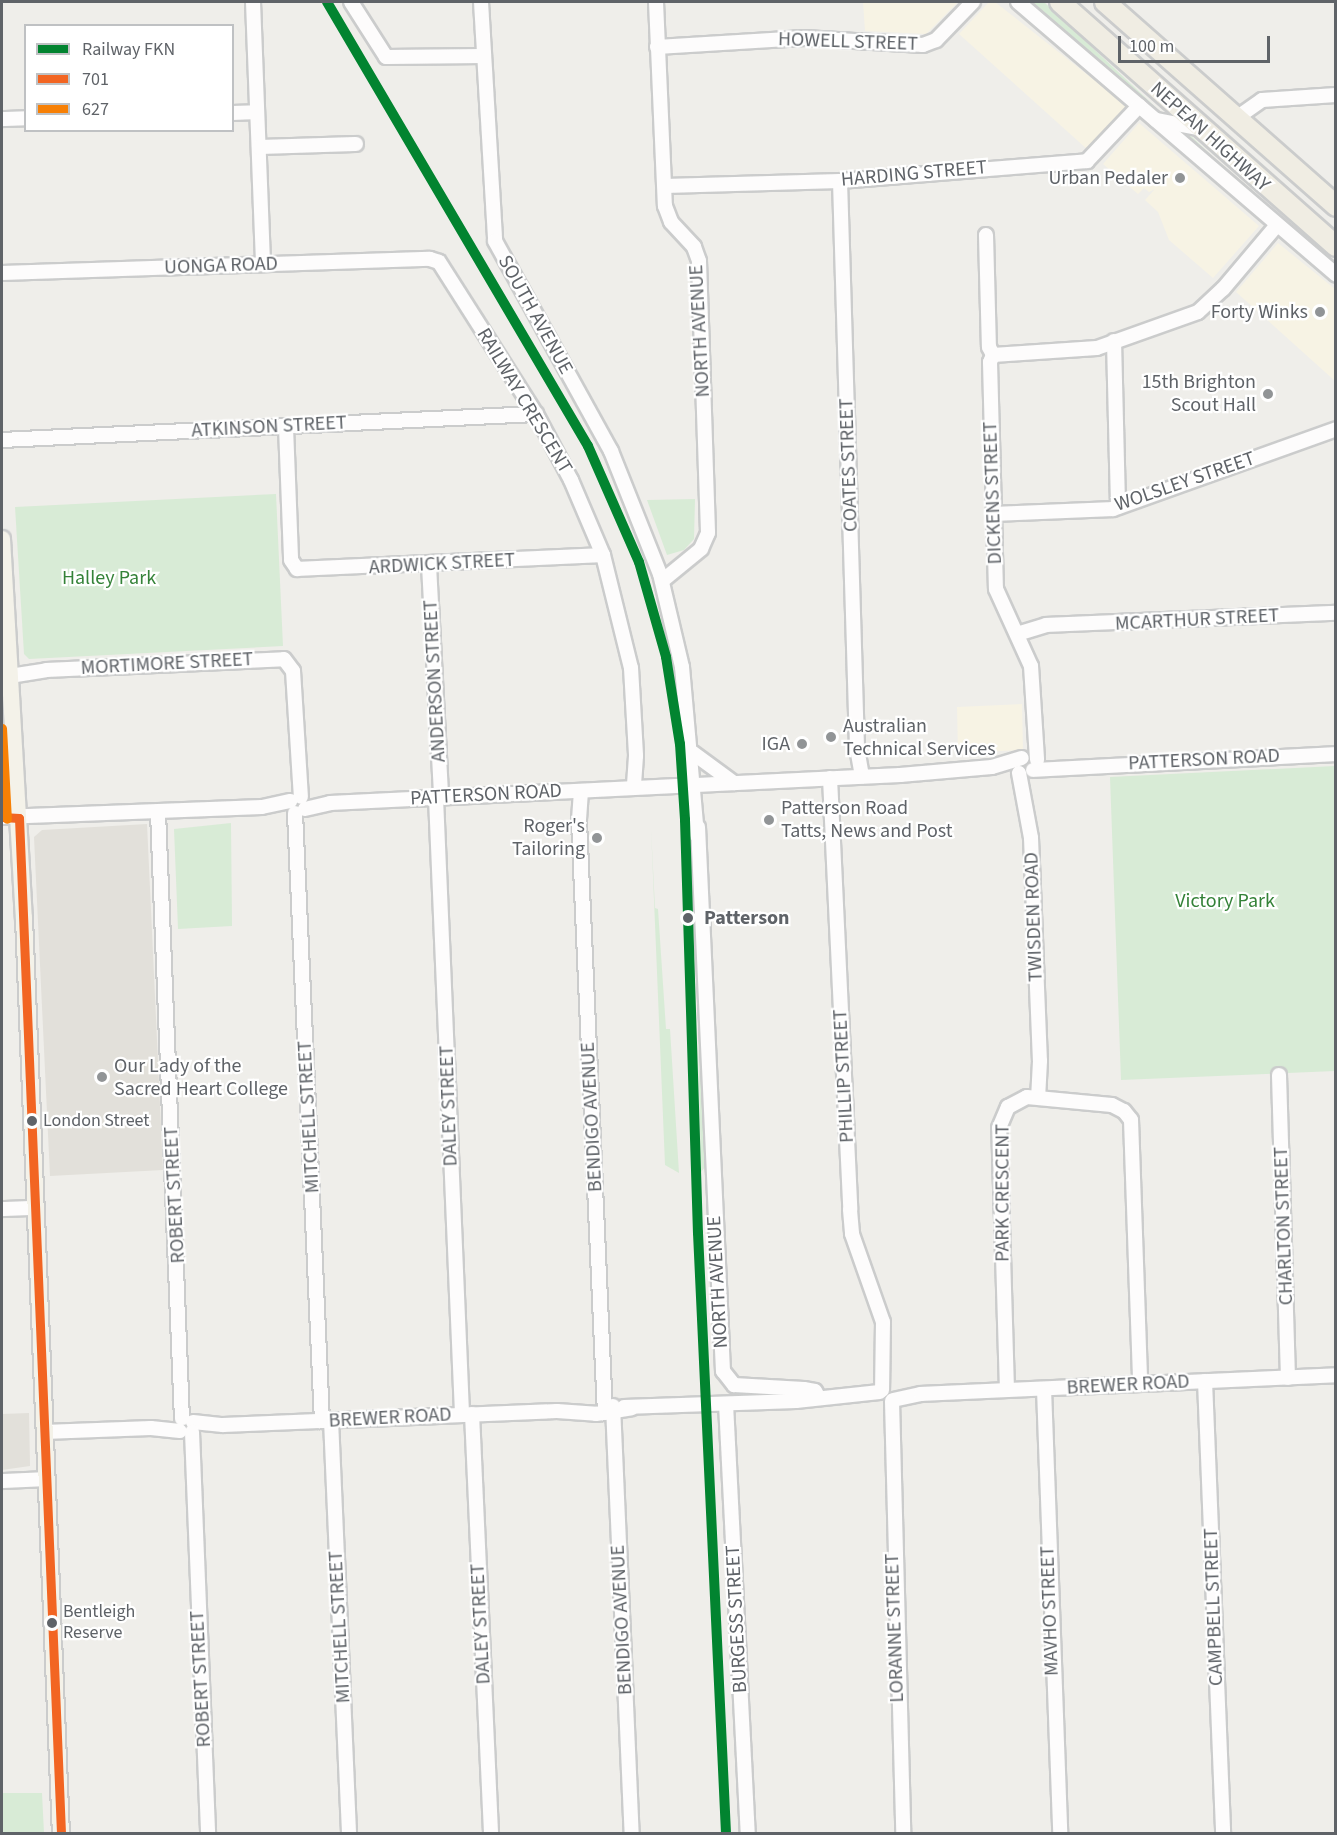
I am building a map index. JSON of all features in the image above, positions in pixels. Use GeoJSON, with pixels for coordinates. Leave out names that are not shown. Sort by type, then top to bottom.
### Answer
{"type":"FeatureCollection","features":[{"type":"Feature","properties":{"kind":"highway","name":"NEPEAN HIGHWAY"},"geometry":{"type":"LineString","coordinates":[[1060,2],[1198,128],[1335,246]]}},
{"type":"Feature","properties":{"kind":"highway","name":"NEPEAN HIGHWAY"},"geometry":{"type":"LineString","coordinates":[[1105,2],[1234,119],[1335,206]]}},
{"type":"Feature","properties":{"kind":"main road"},"geometry":{"type":"LineString","coordinates":[[2,539],[5,641],[10,670],[19,818],[61,1833]]}},
{"type":"Feature","properties":{"kind":"street"},"geometry":{"type":"LineString","coordinates":[[253,2],[262,264]]}},
{"type":"Feature","properties":{"kind":"street"},"geometry":{"type":"LineString","coordinates":[[351,2],[386,57],[484,56]]}},
{"type":"Feature","properties":{"kind":"street","name":"SOUTH AVENUE"},"geometry":{"type":"LineString","coordinates":[[481,2],[497,248],[611,451],[661,577]]}},
{"type":"Feature","properties":{"kind":"street","name":"NORTH AVENUE"},"geometry":{"type":"LineString","coordinates":[[656,2],[668,216],[694,247],[699,270],[708,533],[705,544],[692,558],[661,577],[682,667],[695,785],[723,1371],[734,1385],[804,1389],[815,1391],[819,1398]]}},
{"type":"Feature","properties":{"kind":"street","name":"HOWELL STREET"},"geometry":{"type":"LineString","coordinates":[[657,44],[804,38],[923,45],[936,40],[973,2]]}},
{"type":"Feature","properties":{"kind":"street"},"geometry":{"type":"LineString","coordinates":[[1018,2],[1335,275]]}},
{"type":"Feature","properties":{"kind":"street"},"geometry":{"type":"LineString","coordinates":[[1234,119],[1263,99],[1335,95]]}},
{"type":"Feature","properties":{"kind":"street","name":"HARDING STREET"},"geometry":{"type":"LineString","coordinates":[[665,186],[840,181],[1087,161],[1139,106]]}},
{"type":"Feature","properties":{"kind":"street"},"geometry":{"type":"LineString","coordinates":[[234,113],[257,112]]}},
{"type":"Feature","properties":{"kind":"street"},"geometry":{"type":"LineString","coordinates":[[2,119],[24,118]]}},
{"type":"Feature","properties":{"kind":"street"},"geometry":{"type":"LineString","coordinates":[[1154,119],[1198,128]]}},
{"type":"Feature","properties":{"kind":"street"},"geometry":{"type":"LineString","coordinates":[[258,147],[356,144]]}},
{"type":"Feature","properties":{"kind":"street"},"geometry":{"type":"LineString","coordinates":[[1250,173],[1259,210]]}},
{"type":"Feature","properties":{"kind":"street","name":"COATES STREET"},"geometry":{"type":"LineString","coordinates":[[840,181],[858,777]]}},
{"type":"Feature","properties":{"kind":"street"},"geometry":{"type":"LineString","coordinates":[[993,355],[1093,348],[1204,309],[1277,225]]}},
{"type":"Feature","properties":{"kind":"street","name":"DICKENS STREET"},"geometry":{"type":"LineString","coordinates":[[986,236],[989,347],[993,355],[990,362],[996,589],[1031,666],[1029,762]]}},
{"type":"Feature","properties":{"kind":"street","name":"UONGA ROAD"},"geometry":{"type":"LineString","coordinates":[[2,273],[262,264],[439,262]]}},
{"type":"Feature","properties":{"kind":"street","name":"RAILWAY CRESCENT"},"geometry":{"type":"LineString","coordinates":[[439,262],[536,414],[571,480],[603,555],[631,668],[637,788]]}},
{"type":"Feature","properties":{"kind":"street"},"geometry":{"type":"LineString","coordinates":[[1114,341],[1118,507]]}},
{"type":"Feature","properties":{"kind":"street","name":"ATKINSON STREET"},"geometry":{"type":"LineString","coordinates":[[2,440],[536,414]]}},
{"type":"Feature","properties":{"kind":"street","name":"ARDWICK STREET"},"geometry":{"type":"LineString","coordinates":[[286,427],[291,554],[294,567],[305,571],[603,555]]}},
{"type":"Feature","properties":{"kind":"street","name":"WOLSLEY STREET"},"geometry":{"type":"LineString","coordinates":[[994,514],[1118,507],[1335,429]]}},
{"type":"Feature","properties":{"kind":"street","name":"ANDERSON STREET"},"geometry":{"type":"LineString","coordinates":[[429,565],[438,798]]}},
{"type":"Feature","properties":{"kind":"street","name":"MCARTHUR STREET"},"geometry":{"type":"LineString","coordinates":[[1019,638],[1059,627],[1335,613]]}},
{"type":"Feature","properties":{"kind":"street","name":"MORTIMORE STREET"},"geometry":{"type":"LineString","coordinates":[[10,670],[276,658],[287,661]]}},
{"type":"Feature","properties":{"kind":"street","name":"MITCHELL STREET"},"geometry":{"type":"LineString","coordinates":[[287,661],[293,671],[326,1420],[349,1833]]}},
{"type":"Feature","properties":{"kind":"street"},"geometry":{"type":"LineString","coordinates":[[692,751],[734,783]]}},
{"type":"Feature","properties":{"kind":"street","name":"PATTERSON ROAD"},"geometry":{"type":"LineString","coordinates":[[2,817],[158,812],[858,777],[1029,762],[1073,767],[1335,754]]}},
{"type":"Feature","properties":{"kind":"street","name":"TWISDEN ROAD"},"geometry":{"type":"LineString","coordinates":[[1029,762],[1041,1097]]}},
{"type":"Feature","properties":{"kind":"street","name":"PHILLIP STREET"},"geometry":{"type":"LineString","coordinates":[[830,778],[851,1227],[883,1323],[887,1396]]}},
{"type":"Feature","properties":{"kind":"street","name":"BENDIGO AVENUE"},"geometry":{"type":"LineString","coordinates":[[577,791],[632,1833]]}},
{"type":"Feature","properties":{"kind":"street","name":"DALEY STREET"},"geometry":{"type":"LineString","coordinates":[[438,798],[467,1414],[491,1833]]}},
{"type":"Feature","properties":{"kind":"street","name":"ROBERT STREET"},"geometry":{"type":"LineString","coordinates":[[158,812],[184,1398],[191,1453],[208,1833]]}},
{"type":"Feature","properties":{"kind":"street","name":"CHARLTON STREET"},"geometry":{"type":"LineString","coordinates":[[1279,1075],[1288,1378]]}},
{"type":"Feature","properties":{"kind":"street","name":"PARK CRESCENT"},"geometry":{"type":"LineString","coordinates":[[1007,1390],[999,1128],[1004,1112],[1015,1102],[1041,1097],[1117,1106],[1133,1126],[1140,1384]]}},
{"type":"Feature","properties":{"kind":"street"},"geometry":{"type":"LineString","coordinates":[[2,1209],[36,1208]]}},
{"type":"Feature","properties":{"kind":"street","name":"BREWER ROAD"},"geometry":{"type":"LineString","coordinates":[[44,1432],[689,1406],[854,1396],[1335,1375]]}},
{"type":"Feature","properties":{"kind":"street","name":"CAMPBELL STREET"},"geometry":{"type":"LineString","coordinates":[[1205,1381],[1223,1833]]}},
{"type":"Feature","properties":{"kind":"street","name":"MAVHO STREET"},"geometry":{"type":"LineString","coordinates":[[1044,1389],[1060,1833]]}},
{"type":"Feature","properties":{"kind":"street","name":"LORANNE STREET"},"geometry":{"type":"LineString","coordinates":[[887,1396],[903,1833]]}},
{"type":"Feature","properties":{"kind":"street","name":"BURGESS STREET"},"geometry":{"type":"LineString","coordinates":[[726,1404],[748,1833]]}},
{"type":"Feature","properties":{"kind":"street"},"geometry":{"type":"LineString","coordinates":[[2,1481],[46,1479]]}},
{"type":"Feature","properties":{"kind":"shaded area"},"geometry":{"type":"Polygon","coordinates":[[[863,2],[958,2],[926,34],[865,31],[863,2]]]}},
{"type":"Feature","properties":{"kind":"shaded area"},"geometry":{"type":"Polygon","coordinates":[[[989,2],[995,2],[1127,106],[1088,150],[959,34],[989,2]]]}},
{"type":"Feature","properties":{"kind":"shaded area"},"geometry":{"type":"Polygon","coordinates":[[[1139,123],[1259,226],[1213,278],[1169,240],[1158,212],[1145,200],[1155,189],[1149,192],[1144,188],[1138,194],[1103,164],[1139,123]]]}},
{"type":"Feature","properties":{"kind":"shaded area"},"geometry":{"type":"Polygon","coordinates":[[[1278,243],[1335,289],[1335,381],[1236,292],[1278,243]]]}},
{"type":"Feature","properties":{"kind":"shaded area"},"geometry":{"type":"Polygon","coordinates":[[[1022,704],[1023,750],[958,753],[957,707],[1022,704]]]}},
{"type":"Feature","properties":{"kind":"shaded area","name":"Our Lady of the Sacred Heart College"},"geometry":{"type":"Polygon","coordinates":[[[147,824],[163,1170],[50,1176],[34,837],[42,830],[147,824]]]}},
{"type":"Feature","properties":{"kind":"shaded area"},"geometry":{"type":"Polygon","coordinates":[[[29,1413],[30,1466],[2,1470],[2,1414],[29,1413]]]}},
{"type":"Feature","properties":{"kind":"green space"},"geometry":{"type":"Polygon","coordinates":[[[1029,2],[1044,2],[1167,118],[1157,113],[1029,2]]]}},
{"type":"Feature","properties":{"kind":"green space"},"geometry":{"type":"Polygon","coordinates":[[[1175,128],[1190,135],[1247,189],[1244,188],[1175,128]]]}},
{"type":"Feature","properties":{"kind":"green space","name":"Halley Park"},"geometry":{"type":"Polygon","coordinates":[[[276,494],[283,646],[29,659],[24,654],[15,507],[276,494]]]}},
{"type":"Feature","properties":{"kind":"green space"},"geometry":{"type":"Polygon","coordinates":[[[695,499],[694,539],[684,550],[667,555],[647,500],[695,499]]]}},
{"type":"Feature","properties":{"kind":"green space","name":"Victory Park"},"geometry":{"type":"Polygon","coordinates":[[[1335,766],[1335,1071],[1121,1080],[1110,777],[1335,766]]]}},
{"type":"Feature","properties":{"kind":"green space"},"geometry":{"type":"Polygon","coordinates":[[[231,823],[232,926],[178,929],[174,829],[231,823]]]}},
{"type":"Feature","properties":{"kind":"green space"},"geometry":{"type":"Polygon","coordinates":[[[651,828],[655,908],[658,909],[666,1029],[670,1029],[679,1173],[665,1165],[651,828]]]}},
{"type":"Feature","properties":{"kind":"green space"},"geometry":{"type":"Polygon","coordinates":[[[697,982],[706,1166],[701,1172],[697,982]]]}},
{"type":"Feature","properties":{"kind":"green space"},"geometry":{"type":"Polygon","coordinates":[[[2,1793],[42,1793],[44,1833],[2,1833],[2,1793]]]}},
{"type":"Feature","properties":{"kind":"rail line","name":"FKN"},"geometry":{"type":"LineString","coordinates":[[327,2],[588,446],[639,562],[666,657],[680,744],[685,820],[698,1233],[726,1834]]}},
{"type":"Feature","properties":{"kind":"transit line","name":"627"},"geometry":{"type":"LineString","coordinates":[[2,728],[7,819]]}},
{"type":"Feature","properties":{"kind":"transit line","name":"701"},"geometry":{"type":"LineString","coordinates":[[2,817],[19,818],[61,1834]]}},
{"type":"Feature","properties":{"kind":"place","name":"Urban Pedaler"},"geometry":{"type":"Point","coordinates":[1180,178]}},
{"type":"Feature","properties":{"kind":"place","name":"Forty Winks"},"geometry":{"type":"Point","coordinates":[1320,312]}},
{"type":"Feature","properties":{"kind":"place","name":"15th Brighton Scout Hall"},"geometry":{"type":"Point","coordinates":[1268,394]}},
{"type":"Feature","properties":{"kind":"place","name":"Australian Technical Services"},"geometry":{"type":"Point","coordinates":[831,737]}},
{"type":"Feature","properties":{"kind":"place","name":"IGA"},"geometry":{"type":"Point","coordinates":[802,744]}},
{"type":"Feature","properties":{"kind":"place","name":"Patterson Road Tatts, News and Post"},"geometry":{"type":"Point","coordinates":[769,820]}},
{"type":"Feature","properties":{"kind":"place","name":"Roger's Tailoring"},"geometry":{"type":"Point","coordinates":[597,838]}},
{"type":"Feature","properties":{"kind":"place","name":"Patterson"},"geometry":{"type":"Point","coordinates":[688,918]}},
{"type":"Feature","properties":{"kind":"place","name":"Our Lady of the Sacred Heart College"},"geometry":{"type":"Point","coordinates":[102,1077]}},
{"type":"Feature","properties":{"kind":"place","name":"London Street"},"geometry":{"type":"Point","coordinates":[32,1121]}},
{"type":"Feature","properties":{"kind":"place","name":"Bentleigh Reserve"},"geometry":{"type":"Point","coordinates":[52,1623]}}]}
